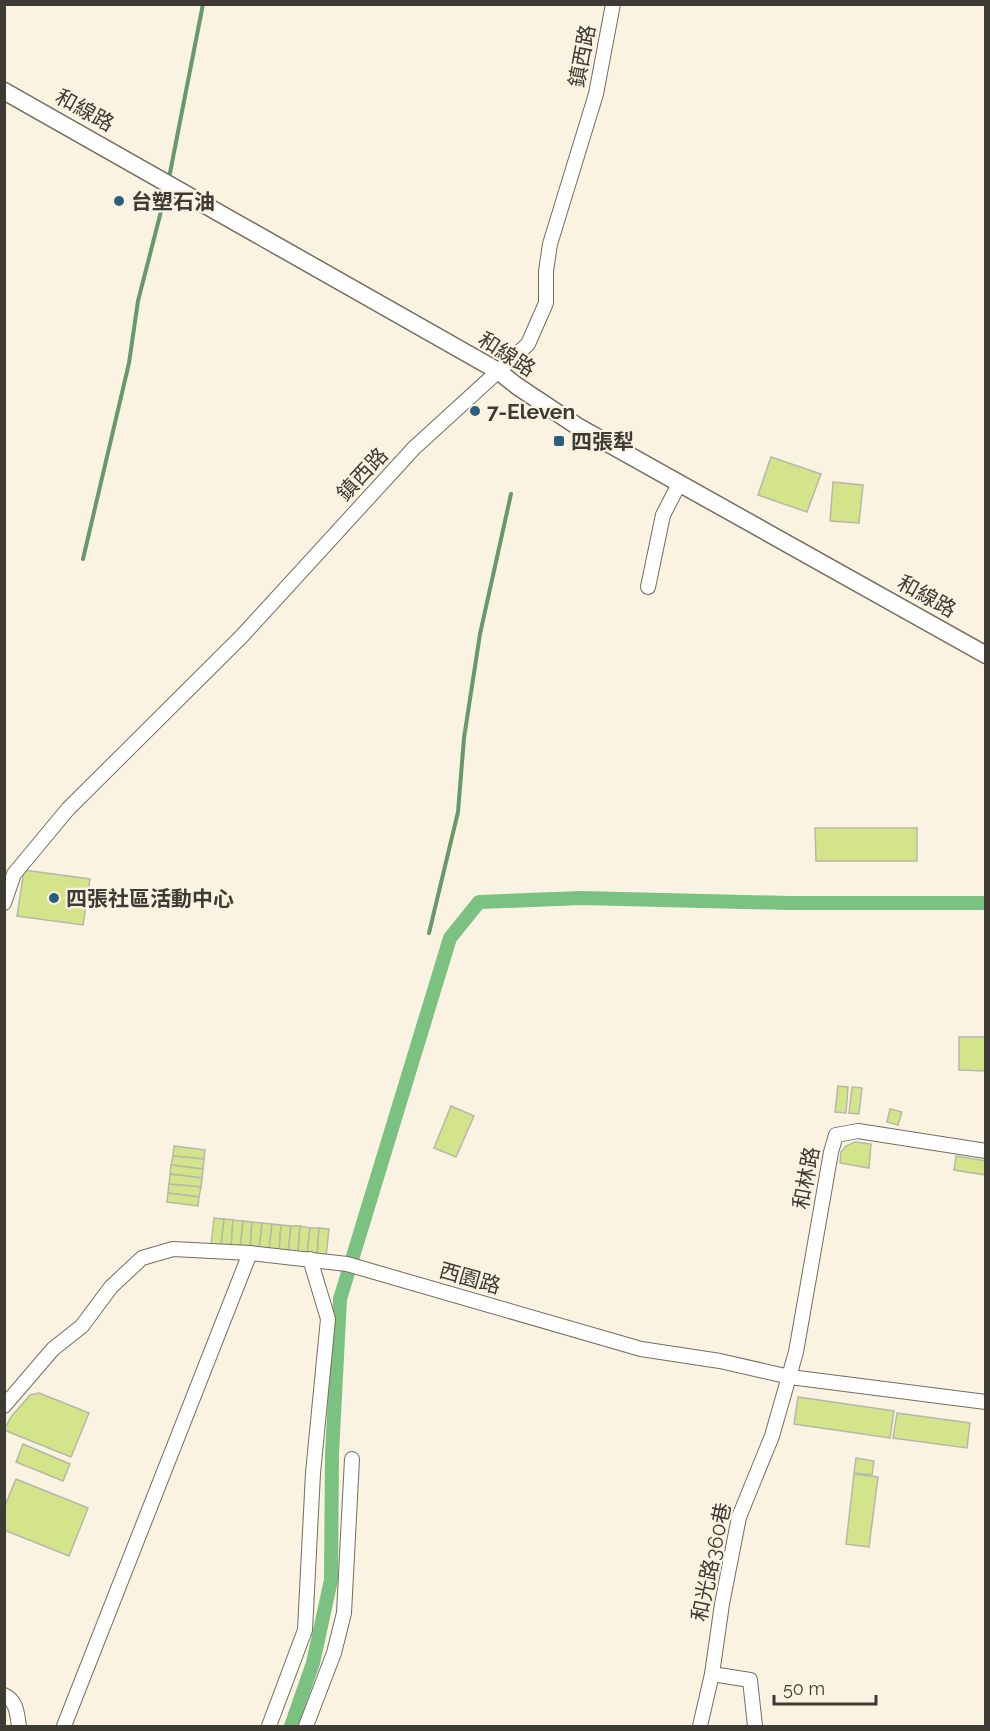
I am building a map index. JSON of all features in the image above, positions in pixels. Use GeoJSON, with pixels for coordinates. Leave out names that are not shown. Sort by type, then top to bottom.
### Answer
{"type":"FeatureCollection","features":[{"type":"Feature","properties":{"kind":"main road","name":"和線路"},"geometry":{"type":"LineString","coordinates":[[4,90],[498,371],[577,426],[986,655]]}},
{"type":"Feature","properties":{"kind":"street","name":"鎮西路"},"geometry":{"type":"LineString","coordinates":[[4,903],[14,874],[68,810],[242,636],[414,448],[528,344],[546,303],[546,271],[550,244],[596,94],[613,4]]}},
{"type":"Feature","properties":{"kind":"street"},"geometry":{"type":"LineString","coordinates":[[648,587],[663,515],[679,484]]}},
{"type":"Feature","properties":{"kind":"street","name":"和林路"},"geometry":{"type":"LineString","coordinates":[[790,1377],[836,1135],[858,1131],[986,1151]]}},
{"type":"Feature","properties":{"kind":"street","name":"西園路"},"geometry":{"type":"LineString","coordinates":[[4,1406],[53,1349],[82,1326],[111,1287],[142,1258],[173,1248],[250,1253],[346,1264],[641,1349],[720,1361],[790,1377],[986,1402]]}},
{"type":"Feature","properties":{"kind":"street"},"geometry":{"type":"LineString","coordinates":[[64,1726],[250,1253]]}},
{"type":"Feature","properties":{"kind":"street"},"geometry":{"type":"LineString","coordinates":[[268,1726],[305,1630],[313,1473],[328,1319],[310,1259]]}},
{"type":"Feature","properties":{"kind":"street","name":"和光路360巷"},"geometry":{"type":"LineString","coordinates":[[700,1726],[712,1674],[722,1604],[739,1517],[772,1437],[790,1377]]}},
{"type":"Feature","properties":{"kind":"street"},"geometry":{"type":"LineString","coordinates":[[306,1726],[334,1653],[344,1612],[352,1459]]}},
{"type":"Feature","properties":{"kind":"street"},"geometry":{"type":"LineString","coordinates":[[712,1674],[750,1680],[754,1726]]}},
{"type":"Feature","properties":{"kind":"street"},"geometry":{"type":"LineString","coordinates":[[4,1695],[11,1699],[16,1708],[19,1726]]}},
{"type":"Feature","properties":{"kind":"building"},"geometry":{"type":"Polygon","coordinates":[[[771,457],[821,474],[807,512],[758,495],[771,457]]]}},
{"type":"Feature","properties":{"kind":"building"},"geometry":{"type":"Polygon","coordinates":[[[833,482],[863,485],[859,523],[830,521],[833,482]]]}},
{"type":"Feature","properties":{"kind":"building"},"geometry":{"type":"Polygon","coordinates":[[[815,828],[917,828],[917,861],[816,861],[815,828]]]}},
{"type":"Feature","properties":{"kind":"building","name":"四張社區活動中心"},"geometry":{"type":"Polygon","coordinates":[[[24,870],[90,879],[83,925],[17,916],[24,870]]]}},
{"type":"Feature","properties":{"kind":"building"},"geometry":{"type":"Polygon","coordinates":[[[959,1037],[986,1037],[986,1071],[959,1070],[959,1037]]]}},
{"type":"Feature","properties":{"kind":"building"},"geometry":{"type":"Polygon","coordinates":[[[838,1086],[848,1087],[846,1113],[835,1112],[838,1086]]]}},
{"type":"Feature","properties":{"kind":"building"},"geometry":{"type":"Polygon","coordinates":[[[852,1087],[862,1088],[859,1114],[849,1113],[852,1087]]]}},
{"type":"Feature","properties":{"kind":"building"},"geometry":{"type":"Polygon","coordinates":[[[451,1106],[474,1116],[456,1157],[434,1148],[451,1106]]]}},
{"type":"Feature","properties":{"kind":"building"},"geometry":{"type":"Polygon","coordinates":[[[890,1109],[902,1112],[898,1125],[887,1122],[890,1109]]]}},
{"type":"Feature","properties":{"kind":"building"},"geometry":{"type":"Polygon","coordinates":[[[855,1142],[871,1144],[869,1168],[840,1163],[841,1152],[846,1146],[855,1142]]]}},
{"type":"Feature","properties":{"kind":"building"},"geometry":{"type":"Polygon","coordinates":[[[174,1146],[205,1150],[204,1159],[173,1156],[174,1146]]]}},
{"type":"Feature","properties":{"kind":"building"},"geometry":{"type":"Polygon","coordinates":[[[173,1156],[204,1159],[203,1169],[171,1165],[173,1156]]]}},
{"type":"Feature","properties":{"kind":"building"},"geometry":{"type":"Polygon","coordinates":[[[956,1156],[986,1161],[986,1175],[954,1170],[956,1156]]]}},
{"type":"Feature","properties":{"kind":"building"},"geometry":{"type":"Polygon","coordinates":[[[171,1165],[203,1169],[202,1178],[170,1174],[171,1165]]]}},
{"type":"Feature","properties":{"kind":"building"},"geometry":{"type":"Polygon","coordinates":[[[170,1174],[202,1178],[201,1187],[169,1184],[170,1174]]]}},
{"type":"Feature","properties":{"kind":"building"},"geometry":{"type":"Polygon","coordinates":[[[169,1184],[201,1187],[199,1197],[168,1193],[169,1184]]]}},
{"type":"Feature","properties":{"kind":"building"},"geometry":{"type":"Polygon","coordinates":[[[168,1193],[199,1197],[198,1206],[167,1202],[168,1193]]]}},
{"type":"Feature","properties":{"kind":"building"},"geometry":{"type":"Polygon","coordinates":[[[214,1218],[224,1219],[221,1246],[211,1245],[214,1218]]]}},
{"type":"Feature","properties":{"kind":"building"},"geometry":{"type":"Polygon","coordinates":[[[224,1219],[233,1220],[231,1247],[221,1246],[224,1219]]]}},
{"type":"Feature","properties":{"kind":"building"},"geometry":{"type":"Polygon","coordinates":[[[233,1220],[243,1221],[240,1248],[231,1247],[233,1220]]]}},
{"type":"Feature","properties":{"kind":"building"},"geometry":{"type":"Polygon","coordinates":[[[243,1221],[252,1222],[250,1249],[240,1248],[243,1221]]]}},
{"type":"Feature","properties":{"kind":"building"},"geometry":{"type":"Polygon","coordinates":[[[252,1222],[262,1223],[259,1250],[250,1249],[252,1222]]]}},
{"type":"Feature","properties":{"kind":"building"},"geometry":{"type":"Polygon","coordinates":[[[262,1223],[272,1224],[269,1251],[259,1250],[262,1223]]]}},
{"type":"Feature","properties":{"kind":"building"},"geometry":{"type":"Polygon","coordinates":[[[272,1224],[281,1225],[279,1252],[269,1251],[272,1224]]]}},
{"type":"Feature","properties":{"kind":"building"},"geometry":{"type":"Polygon","coordinates":[[[281,1225],[291,1226],[288,1253],[279,1252],[281,1225]]]}},
{"type":"Feature","properties":{"kind":"building"},"geometry":{"type":"Polygon","coordinates":[[[291,1226],[300,1226],[298,1254],[288,1253],[291,1226]]]}},
{"type":"Feature","properties":{"kind":"building"},"geometry":{"type":"Polygon","coordinates":[[[300,1226],[310,1228],[307,1255],[298,1254],[300,1226]]]}},
{"type":"Feature","properties":{"kind":"building"},"geometry":{"type":"Polygon","coordinates":[[[310,1228],[319,1228],[317,1256],[307,1255],[310,1228]]]}},
{"type":"Feature","properties":{"kind":"building"},"geometry":{"type":"Polygon","coordinates":[[[319,1228],[329,1229],[326,1257],[317,1256],[319,1228]]]}},
{"type":"Feature","properties":{"kind":"building"},"geometry":{"type":"Polygon","coordinates":[[[39,1393],[89,1413],[71,1457],[4,1430],[11,1417],[30,1395],[39,1393]]]}},
{"type":"Feature","properties":{"kind":"building"},"geometry":{"type":"Polygon","coordinates":[[[798,1397],[894,1411],[890,1438],[794,1424],[798,1397]]]}},
{"type":"Feature","properties":{"kind":"building"},"geometry":{"type":"Polygon","coordinates":[[[897,1413],[970,1423],[967,1448],[893,1438],[897,1413]]]}},
{"type":"Feature","properties":{"kind":"building"},"geometry":{"type":"Polygon","coordinates":[[[23,1444],[70,1464],[63,1481],[16,1462],[23,1444]]]}},
{"type":"Feature","properties":{"kind":"building"},"geometry":{"type":"Polygon","coordinates":[[[856,1458],[874,1461],[872,1475],[854,1473],[856,1458]]]}},
{"type":"Feature","properties":{"kind":"building"},"geometry":{"type":"Polygon","coordinates":[[[854,1474],[878,1477],[869,1547],[846,1544],[854,1474]]]}},
{"type":"Feature","properties":{"kind":"building"},"geometry":{"type":"Polygon","coordinates":[[[16,1479],[88,1508],[69,1556],[4,1530],[4,1508],[16,1479]]]}},
{"type":"Feature","properties":{"kind":"waterway"},"geometry":{"type":"LineString","coordinates":[[169,178],[203,4]]}},
{"type":"Feature","properties":{"kind":"waterway"},"geometry":{"type":"LineString","coordinates":[[83,559],[129,363],[138,301],[167,188]]}},
{"type":"Feature","properties":{"kind":"waterway"},"geometry":{"type":"LineString","coordinates":[[429,933],[458,812],[464,738],[480,634],[511,494]]}},
{"type":"Feature","properties":{"kind":"waterway"},"geometry":{"type":"LineString","coordinates":[[291,1726],[313,1663],[331,1580],[332,1454],[340,1299],[450,938],[479,902],[582,898],[788,903],[986,903]]}},
{"type":"Feature","properties":{"kind":"place","name":"台塑石油"},"geometry":{"type":"Point","coordinates":[119,201]}},
{"type":"Feature","properties":{"kind":"place","name":"7-Eleven"},"geometry":{"type":"Point","coordinates":[475,411]}},
{"type":"Feature","properties":{"kind":"place","name":"四張犁"},"geometry":{"type":"Point","coordinates":[559,441]}},
{"type":"Feature","properties":{"kind":"place","name":"四張社區活動中心"},"geometry":{"type":"Point","coordinates":[54,898]}}]}
